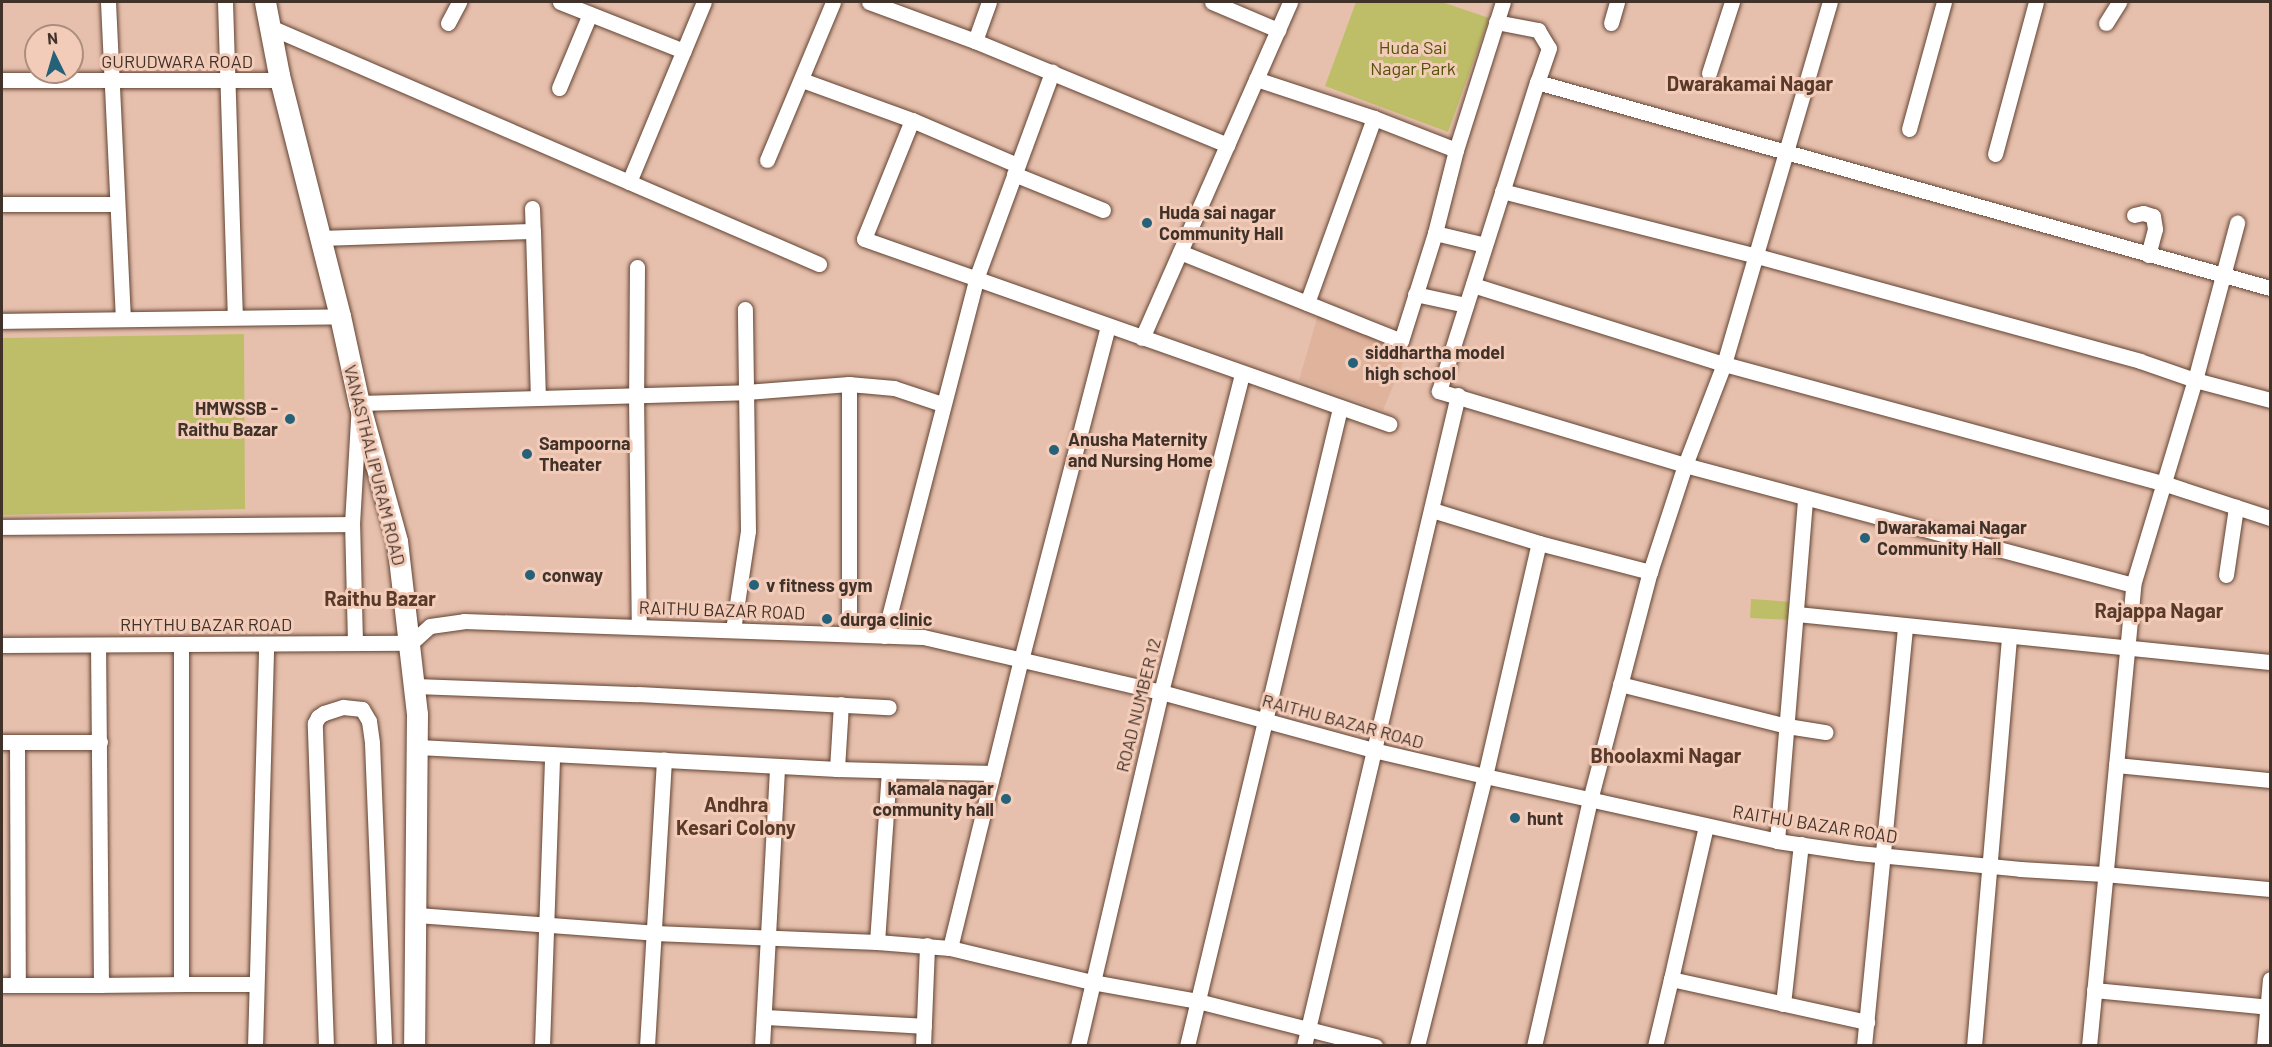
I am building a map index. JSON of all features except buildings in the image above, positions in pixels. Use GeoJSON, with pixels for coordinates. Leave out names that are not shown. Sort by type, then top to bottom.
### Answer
{"type":"FeatureCollection","features":[{"type":"Feature","properties":{"kind":"street"},"geometry":{"type":"LineString","coordinates":[[108,2],[123,319]]}},
{"type":"Feature","properties":{"kind":"street"},"geometry":{"type":"LineString","coordinates":[[225,2],[225,80],[235,316]]}},
{"type":"Feature","properties":{"kind":"street","name":"VANASTHALIPURAM ROAD"},"geometry":{"type":"LineString","coordinates":[[265,2],[281,80],[340,316],[359,403],[398,541],[411,643],[418,747],[414,1046]]}},
{"type":"Feature","properties":{"kind":"street"},"geometry":{"type":"LineString","coordinates":[[448,23],[459,2]]}},
{"type":"Feature","properties":{"kind":"street"},"geometry":{"type":"LineString","coordinates":[[560,2],[684,51]]}},
{"type":"Feature","properties":{"kind":"street"},"geometry":{"type":"LineString","coordinates":[[629,182],[704,2]]}},
{"type":"Feature","properties":{"kind":"street"},"geometry":{"type":"LineString","coordinates":[[767,160],[833,2]]}},
{"type":"Feature","properties":{"kind":"street"},"geometry":{"type":"LineString","coordinates":[[975,40],[989,2]]}},
{"type":"Feature","properties":{"kind":"street"},"geometry":{"type":"LineString","coordinates":[[1212,2],[1278,30]]}},
{"type":"Feature","properties":{"kind":"street"},"geometry":{"type":"LineString","coordinates":[[1142,338],[1290,2]]}},
{"type":"Feature","properties":{"kind":"street"},"geometry":{"type":"LineString","coordinates":[[1180,252],[1401,341],[1435,233],[1456,150],[1503,2]]}},
{"type":"Feature","properties":{"kind":"street"},"geometry":{"type":"LineString","coordinates":[[1611,23],[1617,2]]}},
{"type":"Feature","properties":{"kind":"street"},"geometry":{"type":"LineString","coordinates":[[1709,73],[1731,2]]}},
{"type":"Feature","properties":{"kind":"street"},"geometry":{"type":"LineString","coordinates":[[1534,1046],[1590,800],[1650,572],[1685,465],[1724,364],[1788,152],[1830,2]]}},
{"type":"Feature","properties":{"kind":"street"},"geometry":{"type":"LineString","coordinates":[[1909,129],[1944,2]]}},
{"type":"Feature","properties":{"kind":"street"},"geometry":{"type":"LineString","coordinates":[[1995,154],[2036,2]]}},
{"type":"Feature","properties":{"kind":"street"},"geometry":{"type":"LineString","coordinates":[[2106,23],[2119,2]]}},
{"type":"Feature","properties":{"kind":"street"},"geometry":{"type":"LineString","coordinates":[[877,3],[975,40],[1227,145]]}},
{"type":"Feature","properties":{"kind":"street"},"geometry":{"type":"LineString","coordinates":[[559,88],[590,14]]}},
{"type":"Feature","properties":{"kind":"street"},"geometry":{"type":"LineString","coordinates":[[1496,22],[1538,30],[1549,48],[1439,391],[1685,465],[2133,585]]}},
{"type":"Feature","properties":{"kind":"street"},"geometry":{"type":"LineString","coordinates":[[270,27],[819,264]]}},
{"type":"Feature","properties":{"kind":"street"},"geometry":{"type":"LineString","coordinates":[[885,636],[942,404],[976,279],[1052,72]]}},
{"type":"Feature","properties":{"kind":"street"},"geometry":{"type":"LineString","coordinates":[[1256,79],[1374,118],[1456,150]]}},
{"type":"Feature","properties":{"kind":"street","name":"GURUDWARA ROAD"},"geometry":{"type":"LineString","coordinates":[[2,80],[281,80]]}},
{"type":"Feature","properties":{"kind":"street"},"geometry":{"type":"LineString","coordinates":[[802,80],[912,120],[1103,210]]}},
{"type":"Feature","properties":{"kind":"street"},"geometry":{"type":"LineString","coordinates":[[1537,81],[2271,288]]}},
{"type":"Feature","properties":{"kind":"street"},"geometry":{"type":"LineString","coordinates":[[1307,303],[1374,118]]}},
{"type":"Feature","properties":{"kind":"street"},"geometry":{"type":"LineString","coordinates":[[912,120],[864,239],[1389,424]]}},
{"type":"Feature","properties":{"kind":"street"},"geometry":{"type":"LineString","coordinates":[[1502,191],[1757,256],[2140,361],[2195,380],[2271,400]]}},
{"type":"Feature","properties":{"kind":"street"},"geometry":{"type":"LineString","coordinates":[[2,204],[116,204]]}},
{"type":"Feature","properties":{"kind":"street"},"geometry":{"type":"LineString","coordinates":[[532,208],[538,396]]}},
{"type":"Feature","properties":{"kind":"street"},"geometry":{"type":"LineString","coordinates":[[2134,215],[2143,213],[2153,216],[2155,229],[2148,255]]}},
{"type":"Feature","properties":{"kind":"street"},"geometry":{"type":"LineString","coordinates":[[2089,1046],[2104,874],[2129,648],[2133,585],[2195,380],[2237,222]]}},
{"type":"Feature","properties":{"kind":"street"},"geometry":{"type":"LineString","coordinates":[[320,238],[533,231]]}},
{"type":"Feature","properties":{"kind":"street"},"geometry":{"type":"LineString","coordinates":[[1435,233],[1485,245]]}},
{"type":"Feature","properties":{"kind":"street"},"geometry":{"type":"LineString","coordinates":[[637,267],[639,626]]}},
{"type":"Feature","properties":{"kind":"street"},"geometry":{"type":"LineString","coordinates":[[1473,285],[1724,364],[2163,483],[2271,518]]}},
{"type":"Feature","properties":{"kind":"street"},"geometry":{"type":"LineString","coordinates":[[1415,294],[1466,305]]}},
{"type":"Feature","properties":{"kind":"street"},"geometry":{"type":"LineString","coordinates":[[733,630],[748,531],[744,309]]}},
{"type":"Feature","properties":{"kind":"street"},"geometry":{"type":"LineString","coordinates":[[2,321],[340,316]]}},
{"type":"Feature","properties":{"kind":"street"},"geometry":{"type":"LineString","coordinates":[[950,948],[1021,660],[1108,326]]}},
{"type":"Feature","properties":{"kind":"street","name":"ROAD NUMBER 12"},"geometry":{"type":"LineString","coordinates":[[1078,1046],[1161,692],[1242,374]]}},
{"type":"Feature","properties":{"kind":"street"},"geometry":{"type":"LineString","coordinates":[[355,643],[352,524],[359,403],[538,396],[746,392],[849,384],[894,388],[942,404]]}},
{"type":"Feature","properties":{"kind":"street"},"geometry":{"type":"LineString","coordinates":[[849,384],[849,634]]}},
{"type":"Feature","properties":{"kind":"street"},"geometry":{"type":"LineString","coordinates":[[1304,1046],[1458,395]]}},
{"type":"Feature","properties":{"kind":"street"},"geometry":{"type":"LineString","coordinates":[[1187,1046],[1340,408]]}},
{"type":"Feature","properties":{"kind":"street"},"geometry":{"type":"LineString","coordinates":[[1777,841],[1805,498]]}},
{"type":"Feature","properties":{"kind":"street"},"geometry":{"type":"LineString","coordinates":[[2226,575],[2236,507]]}},
{"type":"Feature","properties":{"kind":"street"},"geometry":{"type":"LineString","coordinates":[[1432,510],[1539,543],[1650,572]]}},
{"type":"Feature","properties":{"kind":"street"},"geometry":{"type":"LineString","coordinates":[[2,528],[352,524]]}},
{"type":"Feature","properties":{"kind":"street"},"geometry":{"type":"LineString","coordinates":[[1417,1046],[1485,776],[1539,543]]}},
{"type":"Feature","properties":{"kind":"street"},"geometry":{"type":"LineString","coordinates":[[1797,614],[2271,662]]}},
{"type":"Feature","properties":{"kind":"street","name":"RAITHU BAZAR ROAD"},"geometry":{"type":"LineString","coordinates":[[411,643],[430,626],[464,621],[923,637],[1161,692],[1373,750],[1777,841],[1989,866],[2271,889]]}},
{"type":"Feature","properties":{"kind":"street"},"geometry":{"type":"LineString","coordinates":[[1864,1046],[1905,626]]}},
{"type":"Feature","properties":{"kind":"street"},"geometry":{"type":"LineString","coordinates":[[1974,1046],[2009,636]]}},
{"type":"Feature","properties":{"kind":"street","name":"RHYTHU BAZAR ROAD"},"geometry":{"type":"LineString","coordinates":[[2,645],[411,643]]}},
{"type":"Feature","properties":{"kind":"street"},"geometry":{"type":"LineString","coordinates":[[181,644],[181,984]]}},
{"type":"Feature","properties":{"kind":"street"},"geometry":{"type":"LineString","coordinates":[[255,1046],[266,644]]}},
{"type":"Feature","properties":{"kind":"street"},"geometry":{"type":"LineString","coordinates":[[98,645],[102,985]]}},
{"type":"Feature","properties":{"kind":"street"},"geometry":{"type":"LineString","coordinates":[[1620,684],[1787,726],[1826,732]]}},
{"type":"Feature","properties":{"kind":"street"},"geometry":{"type":"LineString","coordinates":[[415,686],[889,708]]}},
{"type":"Feature","properties":{"kind":"street"},"geometry":{"type":"LineString","coordinates":[[837,769],[841,704]]}},
{"type":"Feature","properties":{"kind":"street"},"geometry":{"type":"LineString","coordinates":[[326,1046],[315,723],[318,717],[332,709],[343,707],[362,709],[369,721],[372,743],[384,1046]]}},
{"type":"Feature","properties":{"kind":"street"},"geometry":{"type":"LineString","coordinates":[[18,985],[9,742],[100,742]]}},
{"type":"Feature","properties":{"kind":"street"},"geometry":{"type":"LineString","coordinates":[[418,747],[837,769],[993,772]]}},
{"type":"Feature","properties":{"kind":"street"},"geometry":{"type":"LineString","coordinates":[[542,1046],[552,754]]}},
{"type":"Feature","properties":{"kind":"street"},"geometry":{"type":"LineString","coordinates":[[647,1046],[664,760]]}},
{"type":"Feature","properties":{"kind":"street"},"geometry":{"type":"LineString","coordinates":[[2116,765],[2271,780]]}},
{"type":"Feature","properties":{"kind":"street"},"geometry":{"type":"LineString","coordinates":[[762,1046],[777,766]]}},
{"type":"Feature","properties":{"kind":"street"},"geometry":{"type":"LineString","coordinates":[[877,942],[888,771]]}},
{"type":"Feature","properties":{"kind":"street"},"geometry":{"type":"LineString","coordinates":[[1655,1046],[1706,826]]}},
{"type":"Feature","properties":{"kind":"street"},"geometry":{"type":"LineString","coordinates":[[1783,1004],[1801,844]]}},
{"type":"Feature","properties":{"kind":"street"},"geometry":{"type":"LineString","coordinates":[[417,915],[654,933],[877,942],[950,948],[1092,982],[1198,1001],[1308,1027],[1375,1046]]}},
{"type":"Feature","properties":{"kind":"street"},"geometry":{"type":"LineString","coordinates":[[923,1046],[927,945]]}},
{"type":"Feature","properties":{"kind":"street"},"geometry":{"type":"LineString","coordinates":[[1671,979],[1867,1022]]}},
{"type":"Feature","properties":{"kind":"street"},"geometry":{"type":"LineString","coordinates":[[2264,1046],[2271,979]]}},
{"type":"Feature","properties":{"kind":"street"},"geometry":{"type":"LineString","coordinates":[[2,985],[256,984]]}},
{"type":"Feature","properties":{"kind":"street"},"geometry":{"type":"LineString","coordinates":[[2094,990],[2269,1007]]}},
{"type":"Feature","properties":{"kind":"street"},"geometry":{"type":"LineString","coordinates":[[765,1017],[924,1026]]}},
{"type":"Feature","properties":{"kind":"shaded area","name":"siddhartha model high school"},"geometry":{"type":"Polygon","coordinates":[[[1318,315],[1410,346],[1383,410],[1299,380],[1318,315]]]}},
{"type":"Feature","properties":{"kind":"green space","name":"Huda Sai Nagar Park"},"geometry":{"type":"Polygon","coordinates":[[[1356,2],[1442,2],[1489,18],[1448,132],[1325,86],[1356,2]]]}},
{"type":"Feature","properties":{"kind":"green space"},"geometry":{"type":"Polygon","coordinates":[[[244,334],[245,509],[2,515],[2,338],[244,334]]]}},
{"type":"Feature","properties":{"kind":"green space"},"geometry":{"type":"Polygon","coordinates":[[[1751,599],[1793,602],[1792,620],[1750,618],[1751,599]]]}},
{"type":"Feature","properties":{"kind":"place","name":"Huda sai nagar Community Hall"},"geometry":{"type":"Point","coordinates":[1147,223]}},
{"type":"Feature","properties":{"kind":"place","name":"siddhartha model high school"},"geometry":{"type":"Point","coordinates":[1353,363]}},
{"type":"Feature","properties":{"kind":"place","name":"HMWSSB - Raithu Bazar"},"geometry":{"type":"Point","coordinates":[290,419]}},
{"type":"Feature","properties":{"kind":"place","name":"Anusha Maternity and Nursing Home"},"geometry":{"type":"Point","coordinates":[1054,450]}},
{"type":"Feature","properties":{"kind":"place","name":"Sampoorna Theater"},"geometry":{"type":"Point","coordinates":[527,454]}},
{"type":"Feature","properties":{"kind":"place","name":"Dwarakamai Nagar Community Hall"},"geometry":{"type":"Point","coordinates":[1865,538]}},
{"type":"Feature","properties":{"kind":"place","name":"conway"},"geometry":{"type":"Point","coordinates":[530,575]}},
{"type":"Feature","properties":{"kind":"place","name":"v fitness gym"},"geometry":{"type":"Point","coordinates":[754,585]}},
{"type":"Feature","properties":{"kind":"place","name":"durga clinic"},"geometry":{"type":"Point","coordinates":[827,619]}},
{"type":"Feature","properties":{"kind":"place","name":"kamala nagar community hall"},"geometry":{"type":"Point","coordinates":[1006,799]}},
{"type":"Feature","properties":{"kind":"place","name":"hunt"},"geometry":{"type":"Point","coordinates":[1515,818]}},
{"type":"Feature","properties":{"kind":"district","name":"Dwarakamai Nagar"},"geometry":{"type":"Point","coordinates":[1750,83]}},
{"type":"Feature","properties":{"kind":"district","name":"Raithu Bazar"},"geometry":{"type":"Point","coordinates":[380,598]}},
{"type":"Feature","properties":{"kind":"district","name":"Rajappa Nagar"},"geometry":{"type":"Point","coordinates":[2159,610]}},
{"type":"Feature","properties":{"kind":"district","name":"Bhoolaxmi Nagar"},"geometry":{"type":"Point","coordinates":[1666,755]}},
{"type":"Feature","properties":{"kind":"district","name":"Andhra Kesari Colony"},"geometry":{"type":"Point","coordinates":[736,816]}}]}
